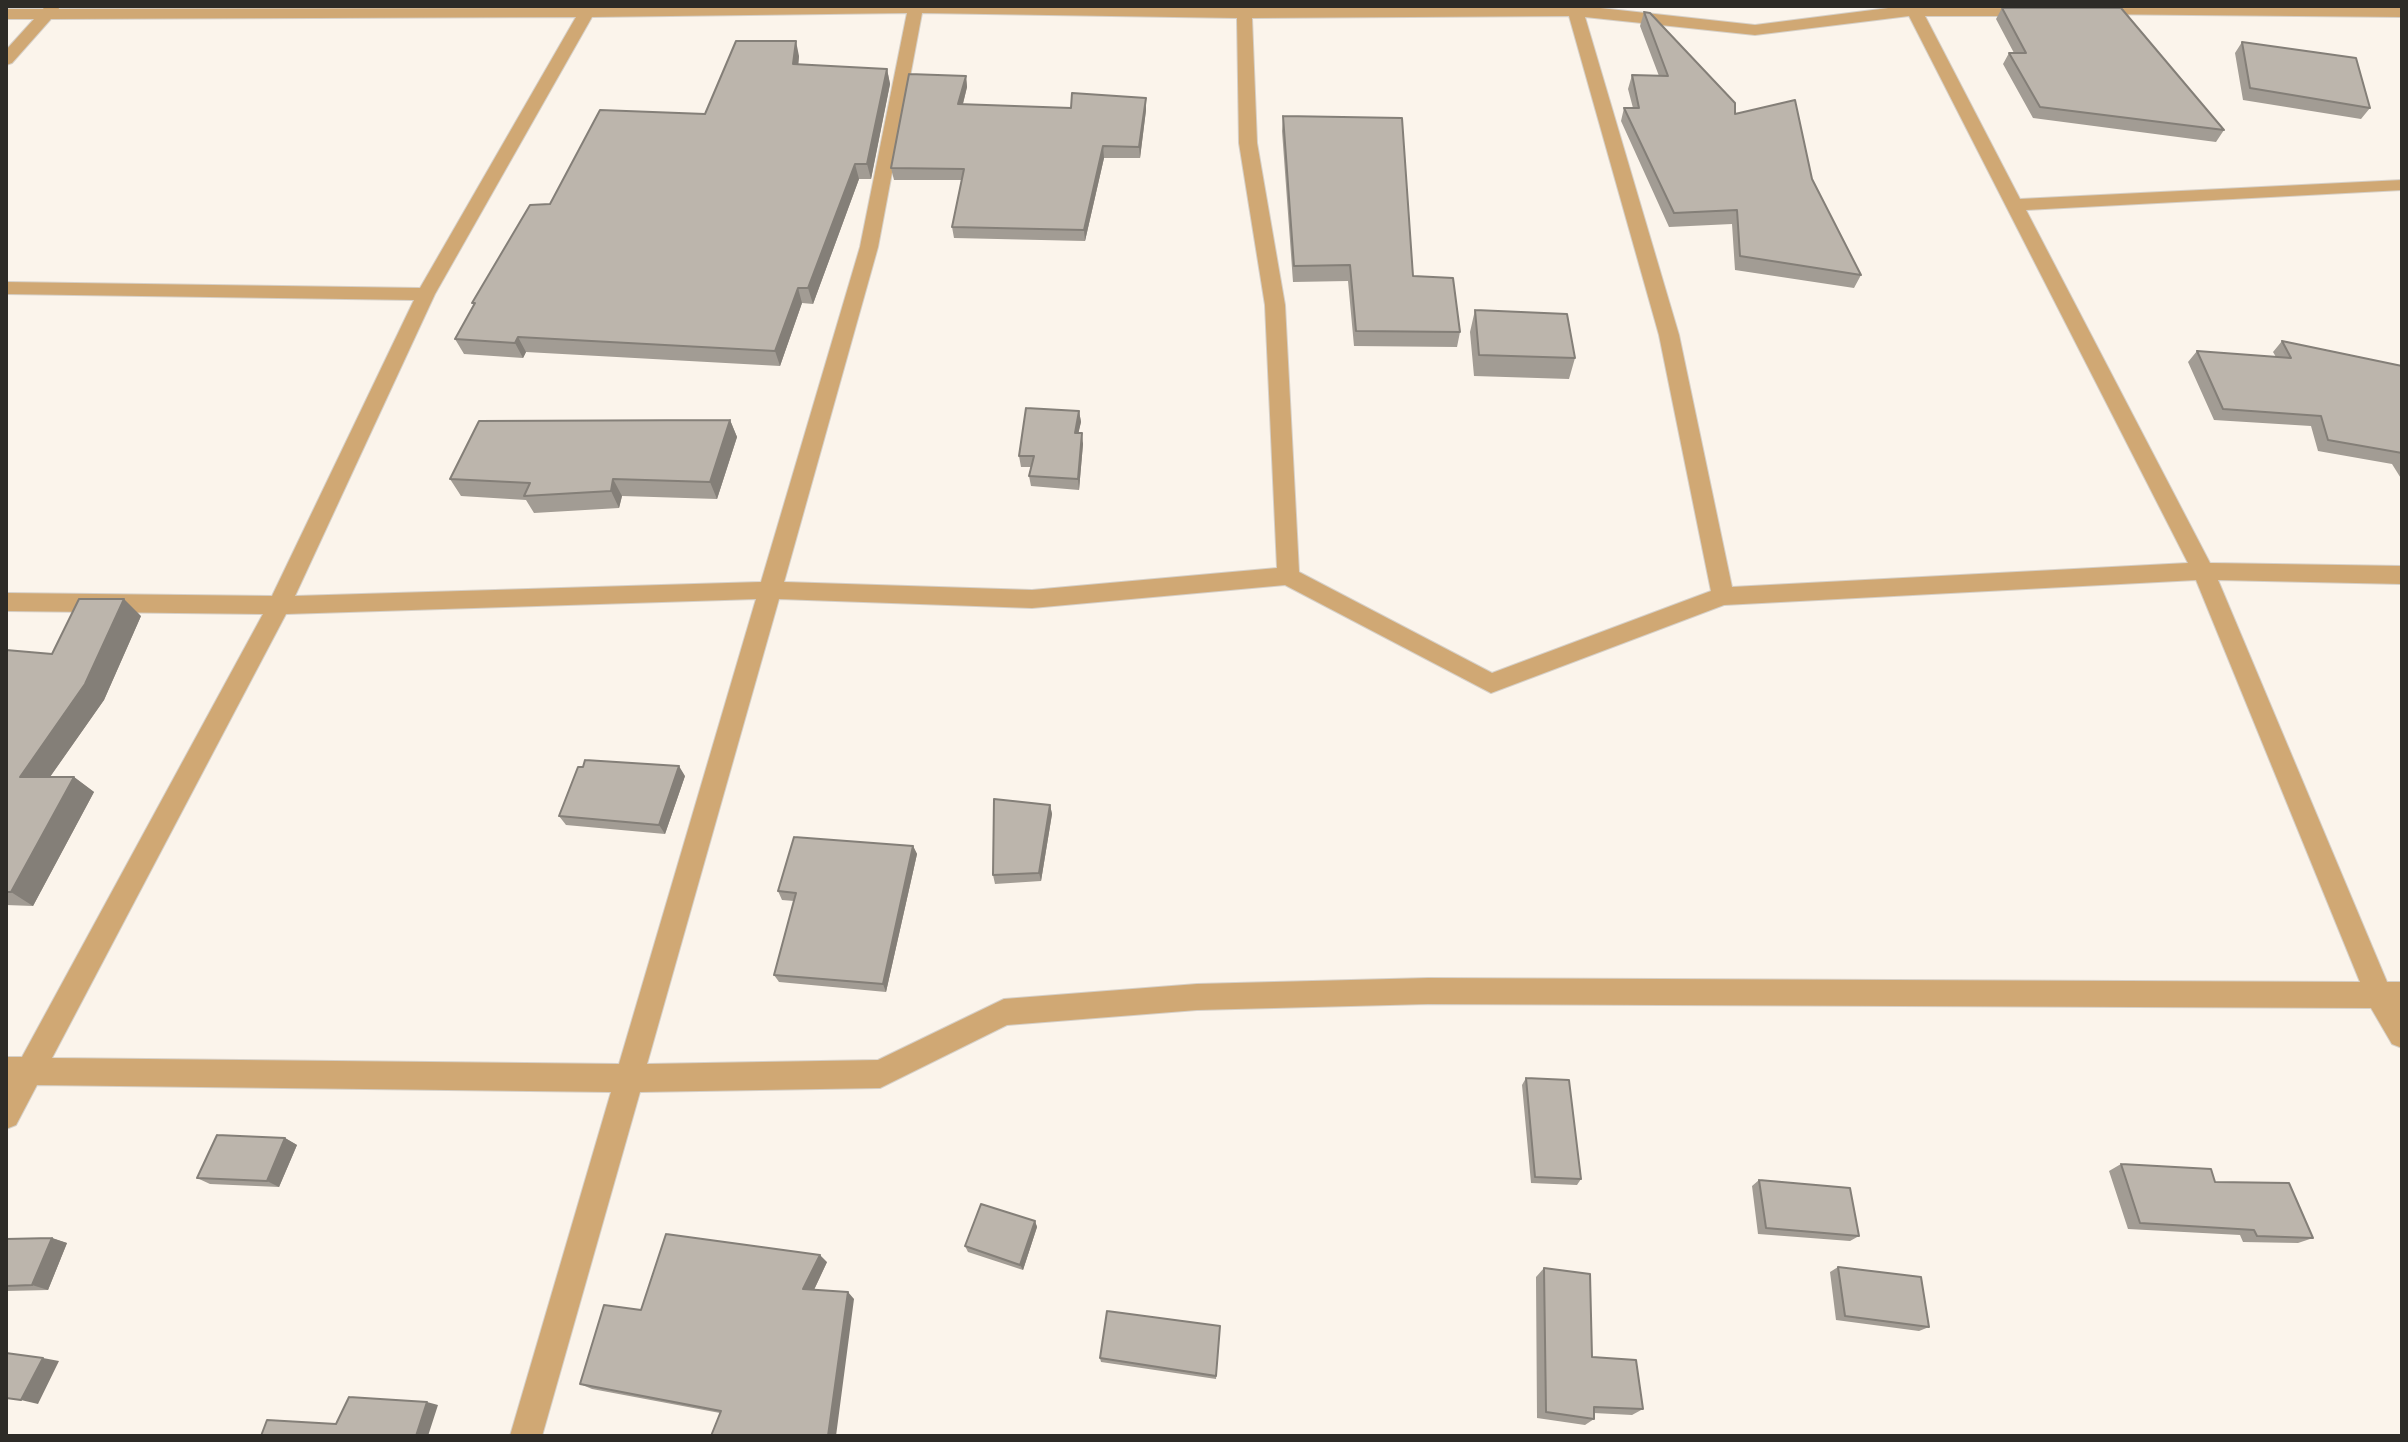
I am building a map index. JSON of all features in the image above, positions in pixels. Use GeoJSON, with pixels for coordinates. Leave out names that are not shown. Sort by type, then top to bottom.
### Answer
{"type":"FeatureCollection","features":[{"type":"Feature","properties":{"kind":"street"},"geometry":{"type":"LineString","coordinates":[[526,1436],[869,247],[916,7]]}},
{"type":"Feature","properties":{"kind":"street"},"geometry":{"type":"LineString","coordinates":[[1575,8],[1669,335],[1723,596]]}},
{"type":"Feature","properties":{"kind":"street"},"geometry":{"type":"LineString","coordinates":[[6,14],[50,10],[1575,8],[1755,30],[1913,8],[2402,12]]}},
{"type":"Feature","properties":{"kind":"street"},"geometry":{"type":"LineString","coordinates":[[1913,8],[2203,571],[2391,995],[2402,1035]]}},
{"type":"Feature","properties":{"kind":"street"},"geometry":{"type":"LineString","coordinates":[[6,1115],[17,1071],[279,605],[426,294],[589,9]]}},
{"type":"Feature","properties":{"kind":"street"},"geometry":{"type":"LineString","coordinates":[[6,60],[50,10]]}},
{"type":"Feature","properties":{"kind":"street"},"geometry":{"type":"LineString","coordinates":[[1244,10],[1248,143],[1275,305],[1288,576]]}},
{"type":"Feature","properties":{"kind":"street"},"geometry":{"type":"LineString","coordinates":[[2015,205],[2402,185]]}},
{"type":"Feature","properties":{"kind":"street"},"geometry":{"type":"LineString","coordinates":[[6,288],[426,294]]}},
{"type":"Feature","properties":{"kind":"street"},"geometry":{"type":"LineString","coordinates":[[6,602],[279,605],[770,590],[1032,599],[1288,576],[1491,683],[1723,596],[2203,571],[2402,575]]}},
{"type":"Feature","properties":{"kind":"street"},"geometry":{"type":"LineString","coordinates":[[17,1071],[629,1078],[880,1074],[1004,1012],[1197,997],[1428,991],[2391,995]]}},
{"type":"Feature","properties":{"kind":"building"},"geometry":{"type":"Polygon","coordinates":[[[2002,8],[2121,8],[2224,130],[2040,107],[2009,53],[2026,53],[2002,8]]]}},
{"type":"Feature","properties":{"kind":"building"},"geometry":{"type":"Polygon","coordinates":[[[1644,12],[1650,13],[1735,103],[1735,114],[1795,100],[1812,179],[1861,275],[1740,256],[1737,210],[1674,213],[1624,108],[1639,108],[1632,75],[1668,76],[1644,12]]]}},
{"type":"Feature","properties":{"kind":"building"},"geometry":{"type":"Polygon","coordinates":[[[736,41],[796,41],[793,64],[887,69],[867,164],[855,164],[808,288],[798,288],[775,351],[518,337],[515,343],[455,339],[475,303],[472,303],[530,205],[550,204],[600,110],[705,114],[736,41]]]}},
{"type":"Feature","properties":{"kind":"building"},"geometry":{"type":"Polygon","coordinates":[[[2242,42],[2356,58],[2370,108],[2250,88],[2242,42]]]}},
{"type":"Feature","properties":{"kind":"building"},"geometry":{"type":"Polygon","coordinates":[[[909,74],[966,76],[958,104],[1071,108],[1072,93],[1146,98],[1139,147],[1103,146],[1084,230],[952,227],[964,169],[891,168],[909,74]]]}},
{"type":"Feature","properties":{"kind":"building"},"geometry":{"type":"Polygon","coordinates":[[[1283,116],[1402,118],[1413,276],[1453,278],[1460,332],[1356,331],[1350,265],[1294,266],[1283,116]]]}},
{"type":"Feature","properties":{"kind":"building"},"geometry":{"type":"Polygon","coordinates":[[[1475,310],[1567,314],[1575,358],[1479,355],[1475,310]]]}},
{"type":"Feature","properties":{"kind":"building"},"geometry":{"type":"Polygon","coordinates":[[[2282,341],[2402,366],[2402,453],[2328,440],[2321,416],[2223,409],[2197,351],[2291,358],[2282,341]]]}},
{"type":"Feature","properties":{"kind":"building"},"geometry":{"type":"Polygon","coordinates":[[[1026,408],[1079,411],[1075,433],[1082,433],[1078,479],[1029,476],[1034,456],[1019,456],[1026,408]]]}},
{"type":"Feature","properties":{"kind":"building"},"geometry":{"type":"Polygon","coordinates":[[[730,420],[710,482],[613,479],[611,491],[524,496],[530,483],[450,479],[479,421],[730,420]]]}},
{"type":"Feature","properties":{"kind":"building"},"geometry":{"type":"Polygon","coordinates":[[[79,599],[124,599],[85,684],[20,777],[74,777],[11,892],[6,892],[6,650],[52,654],[79,599]]]}},
{"type":"Feature","properties":{"kind":"building"},"geometry":{"type":"Polygon","coordinates":[[[585,760],[679,766],[659,825],[559,816],[578,767],[583,767],[585,760]]]}},
{"type":"Feature","properties":{"kind":"building"},"geometry":{"type":"Polygon","coordinates":[[[994,799],[1050,805],[1039,873],[993,875],[994,799]]]}},
{"type":"Feature","properties":{"kind":"building"},"geometry":{"type":"Polygon","coordinates":[[[794,837],[913,846],[883,984],[774,975],[796,893],[778,891],[794,837]]]}},
{"type":"Feature","properties":{"kind":"building"},"geometry":{"type":"Polygon","coordinates":[[[1526,1078],[1569,1080],[1581,1179],[1535,1177],[1526,1078]]]}},
{"type":"Feature","properties":{"kind":"building"},"geometry":{"type":"Polygon","coordinates":[[[217,1135],[285,1138],[267,1181],[197,1178],[217,1135]]]}},
{"type":"Feature","properties":{"kind":"building"},"geometry":{"type":"Polygon","coordinates":[[[2121,1164],[2211,1169],[2215,1182],[2289,1183],[2313,1238],[2257,1236],[2254,1230],[2140,1223],[2121,1164]]]}},
{"type":"Feature","properties":{"kind":"building"},"geometry":{"type":"Polygon","coordinates":[[[1759,1180],[1850,1188],[1859,1236],[1766,1228],[1759,1180]]]}},
{"type":"Feature","properties":{"kind":"building"},"geometry":{"type":"Polygon","coordinates":[[[981,1204],[1035,1221],[1020,1265],[965,1246],[981,1204]]]}},
{"type":"Feature","properties":{"kind":"building"},"geometry":{"type":"Polygon","coordinates":[[[666,1234],[820,1255],[803,1289],[848,1292],[828,1436],[711,1436],[721,1411],[580,1384],[604,1305],[641,1310],[666,1234]]]}},
{"type":"Feature","properties":{"kind":"building"},"geometry":{"type":"Polygon","coordinates":[[[52,1238],[32,1285],[6,1286],[6,1239],[52,1238]]]}},
{"type":"Feature","properties":{"kind":"building"},"geometry":{"type":"Polygon","coordinates":[[[1838,1267],[1921,1277],[1929,1327],[1845,1316],[1838,1267]]]}},
{"type":"Feature","properties":{"kind":"building"},"geometry":{"type":"Polygon","coordinates":[[[1544,1268],[1590,1274],[1592,1357],[1636,1360],[1643,1409],[1594,1407],[1594,1419],[1546,1412],[1544,1268]]]}},
{"type":"Feature","properties":{"kind":"building"},"geometry":{"type":"Polygon","coordinates":[[[1107,1311],[1220,1326],[1216,1376],[1100,1358],[1107,1311]]]}},
{"type":"Feature","properties":{"kind":"building"},"geometry":{"type":"Polygon","coordinates":[[[6,1353],[43,1358],[21,1400],[6,1398],[6,1353]]]}},
{"type":"Feature","properties":{"kind":"building"},"geometry":{"type":"Polygon","coordinates":[[[349,1397],[427,1402],[416,1436],[261,1436],[267,1420],[336,1424],[349,1397]]]}}]}
